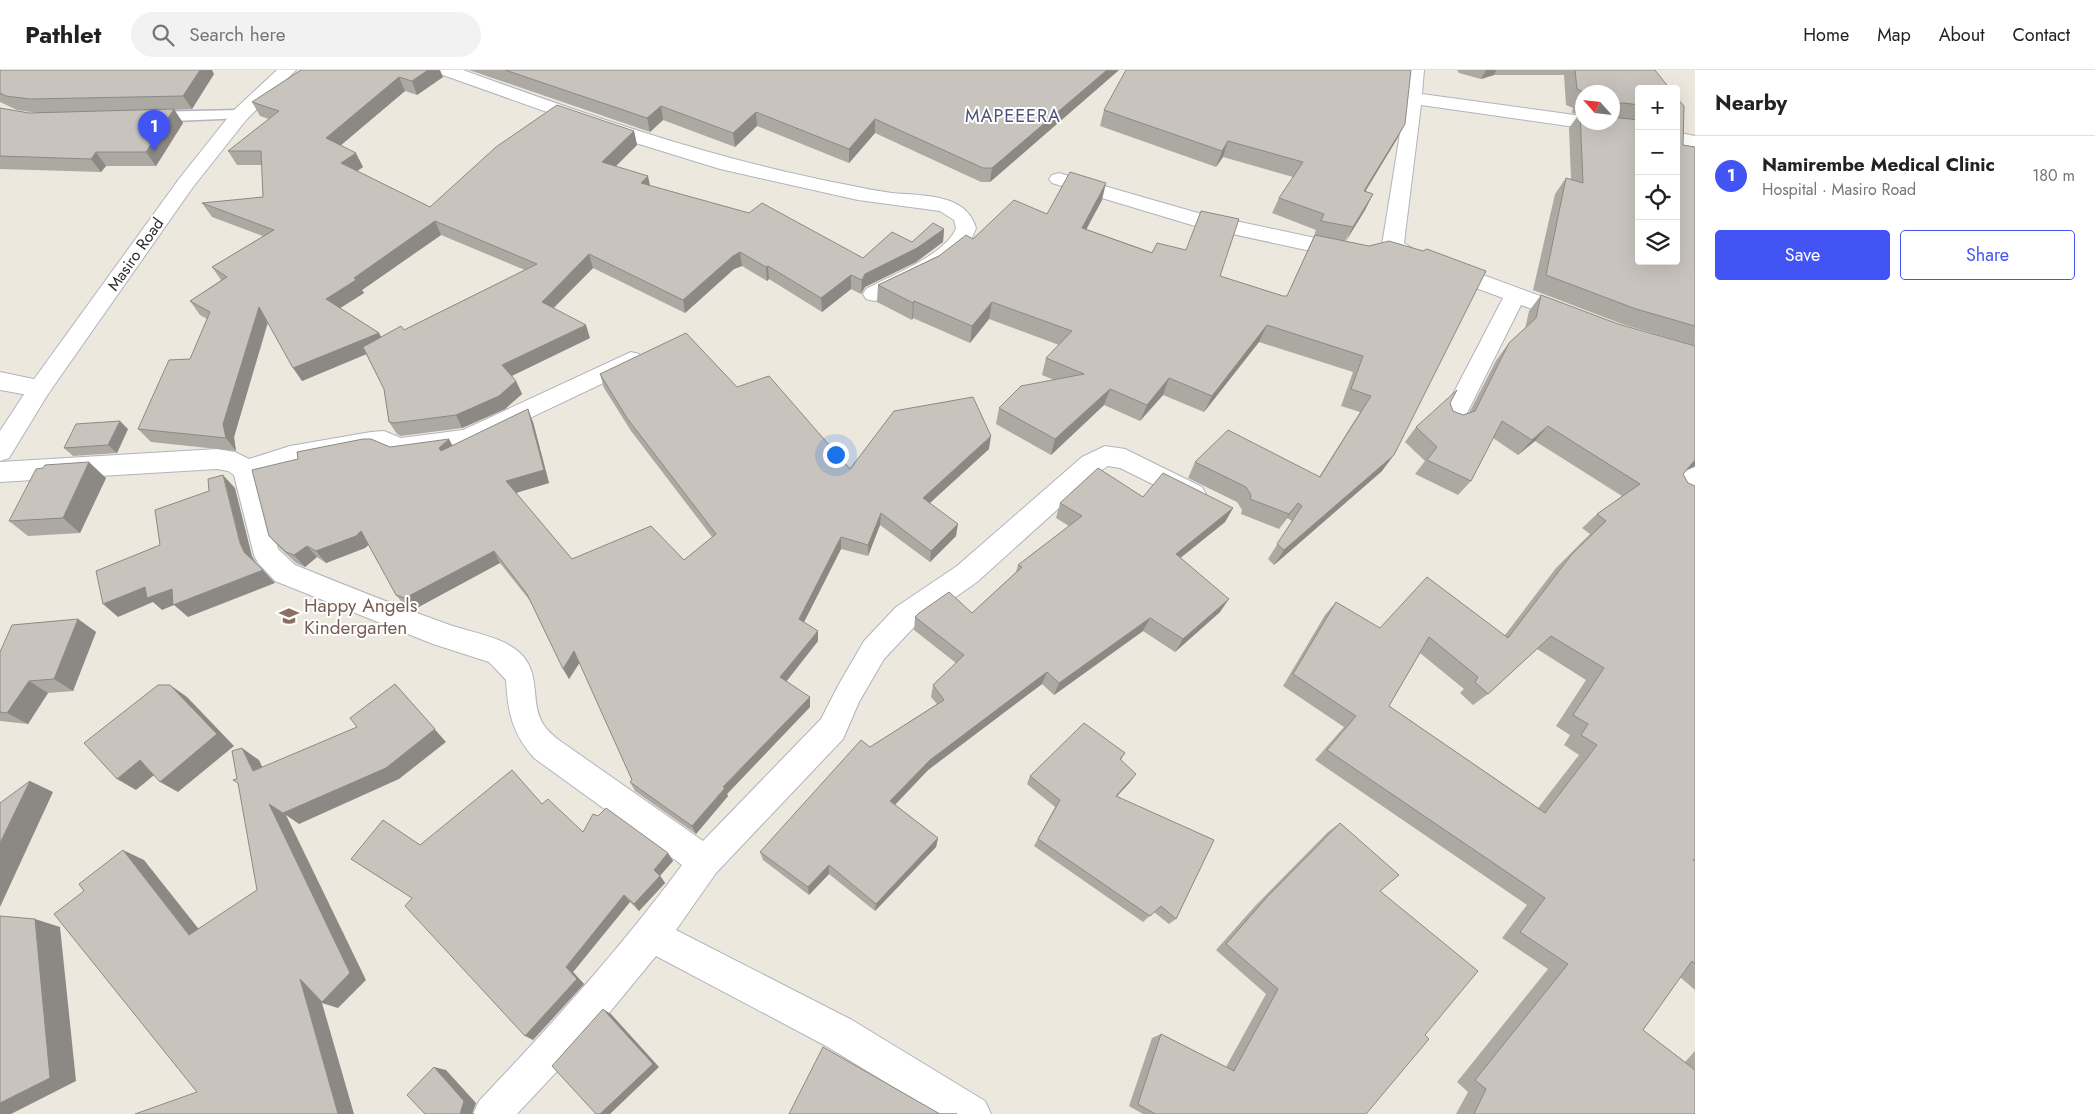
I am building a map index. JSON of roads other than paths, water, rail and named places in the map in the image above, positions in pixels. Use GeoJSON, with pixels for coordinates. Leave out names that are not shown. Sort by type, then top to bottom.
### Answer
{"type":"FeatureCollection","features":[{"type":"Feature","properties":{"kind":"street","name":"Masiro Road"},"geometry":{"type":"LineString","coordinates":[[0,451],[40,388],[186,183],[240,115],[287,70]]}},
{"type":"Feature","properties":{"kind":"street"},"geometry":{"type":"LineString","coordinates":[[446,70],[564,114],[679,153],[744,170],[823,187],[892,199],[939,204],[960,214],[965,222],[966,230],[956,247],[874,294]]}},
{"type":"Feature","properties":{"kind":"street"},"geometry":{"type":"LineString","coordinates":[[1380,248],[1409,140],[1415,70]]}},
{"type":"Feature","properties":{"kind":"street"},"geometry":{"type":"LineString","coordinates":[[1413,98],[1635,129]]}},
{"type":"Feature","properties":{"kind":"street"},"geometry":{"type":"LineString","coordinates":[[1680,139],[1695,142]]}},
{"type":"Feature","properties":{"kind":"street"},"geometry":{"type":"LineString","coordinates":[[1059,179],[1195,219],[1336,250],[1360,254],[1380,248],[1407,255],[1586,321]]}},
{"type":"Feature","properties":{"kind":"street"},"geometry":{"type":"LineString","coordinates":[[1452,419],[1516,294]]}},
{"type":"Feature","properties":{"kind":"street"},"geometry":{"type":"LineString","coordinates":[[245,470],[290,456],[371,440],[384,440],[398,448],[467,439],[632,360]]}},
{"type":"Feature","properties":{"kind":"street"},"geometry":{"type":"LineString","coordinates":[[0,381],[40,388]]}},
{"type":"Feature","properties":{"kind":"street"},"geometry":{"type":"LineString","coordinates":[[492,1114],[578,1022],[650,935],[705,862],[832,729],[849,693],[874,650],[899,623],[967,574],[1091,464],[1105,456],[1125,459],[1219,507]]}},
{"type":"Feature","properties":{"kind":"street"},"geometry":{"type":"LineString","coordinates":[[0,472],[217,460],[234,462],[245,470],[263,544],[268,554],[285,573],[443,635],[498,653],[512,665],[520,677],[522,705],[530,732],[545,748],[705,862]]}},
{"type":"Feature","properties":{"kind":"street"},"geometry":{"type":"LineString","coordinates":[[650,935],[840,1034],[972,1114]]}},
{"type":"Feature","properties":{"kind":"lane"},"geometry":{"type":"LineString","coordinates":[[135,117],[240,115]]}},
{"type":"Feature","properties":{"kind":"place","name":"Namirembe Medical Clinic"},"geometry":{"type":"Point","coordinates":[154,151]}},
{"type":"Feature","properties":{"kind":"place","name":"Happy Angels Kindergarten"},"geometry":{"type":"Point","coordinates":[289,616]}},
{"type":"Feature","properties":{"kind":"district","name":"MAPEEERA"},"geometry":{"type":"Point","coordinates":[1013,116]}}]}
